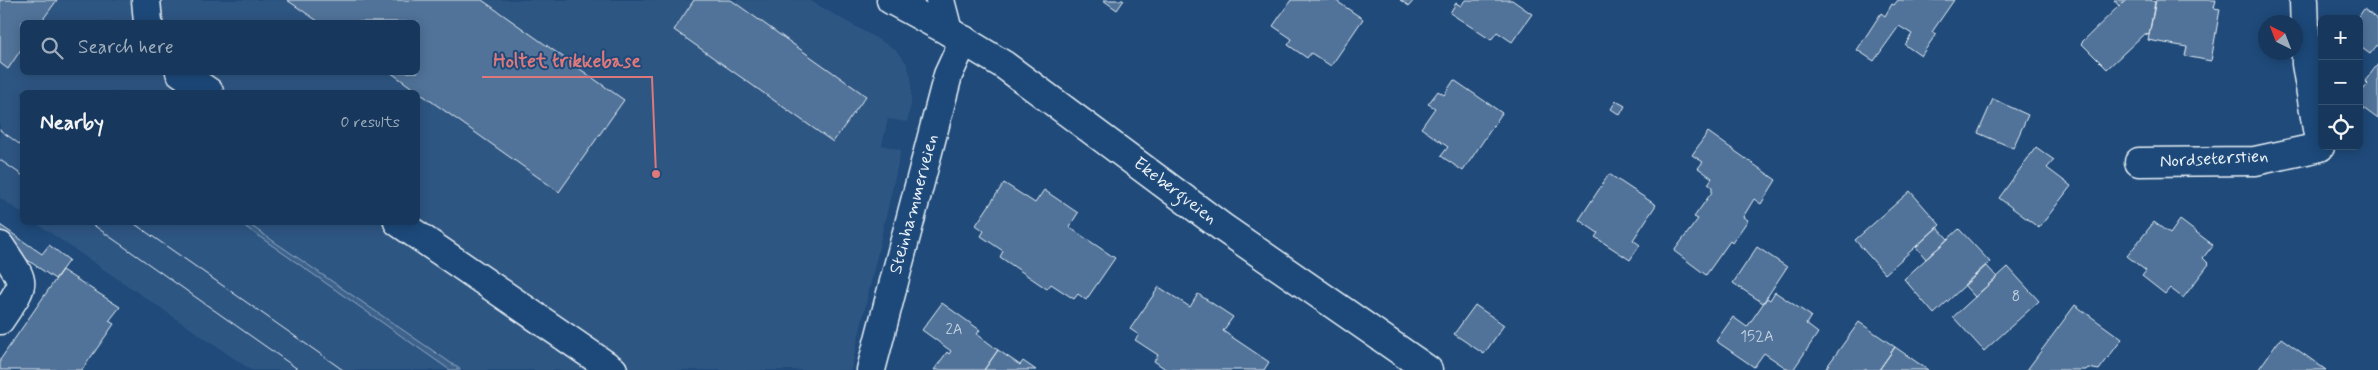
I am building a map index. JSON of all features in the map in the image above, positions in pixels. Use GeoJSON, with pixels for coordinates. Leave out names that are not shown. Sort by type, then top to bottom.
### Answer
{"type":"FeatureCollection","features":[{"type":"Feature","properties":{"kind":"main road"},"geometry":{"type":"LineString","coordinates":[[146,0],[148,20]]}},
{"type":"Feature","properties":{"kind":"main road","name":"Ekebergveien"},"geometry":{"type":"LineString","coordinates":[[891,0],[956,35],[1038,88],[1222,227],[1428,370]]}},
{"type":"Feature","properties":{"kind":"main road"},"geometry":{"type":"LineString","coordinates":[[940,0],[956,35]]}},
{"type":"Feature","properties":{"kind":"main road","name":"Nordseterstien"},"geometry":{"type":"LineString","coordinates":[[2139,162],[2255,161],[2320,147],[2306,64],[2304,0]]}},
{"type":"Feature","properties":{"kind":"main road","name":"Steinhammerveien"},"geometry":{"type":"LineString","coordinates":[[871,370],[948,75],[956,35]]}},
{"type":"Feature","properties":{"kind":"main road"},"geometry":{"type":"LineString","coordinates":[[184,75],[206,90]]}},
{"type":"Feature","properties":{"kind":"main road"},"geometry":{"type":"LineString","coordinates":[[402,225],[613,370]]}},
{"type":"Feature","properties":{"kind":"main road"},"geometry":{"type":"LineString","coordinates":[[0,246],[20,275],[22,282],[0,320]]}},
{"type":"Feature","properties":{"kind":"shaded area"},"geometry":{"type":"Polygon","coordinates":[[[0,0],[809,0],[895,49],[906,62],[911,77],[911,104],[907,122],[888,119],[882,145],[901,150],[851,370],[251,370],[39,225],[420,225],[420,90],[20,90],[20,212],[0,198],[0,0]]]}},
{"type":"Feature","properties":{"kind":"shaded area"},"geometry":{"type":"Polygon","coordinates":[[[243,225],[250,225],[461,370],[450,370],[243,225]]]}},
{"type":"Feature","properties":{"kind":"building"},"geometry":{"type":"Polygon","coordinates":[[[0,0],[57,0],[42,20],[20,20],[20,51],[8,69],[0,63],[0,0]]]}},
{"type":"Feature","properties":{"kind":"building"},"geometry":{"type":"Polygon","coordinates":[[[287,0],[482,0],[624,100],[559,192],[420,93],[420,90],[415,90],[394,75],[420,75],[420,20],[316,20],[287,0]]]}},
{"type":"Feature","properties":{"kind":"building"},"geometry":{"type":"Polygon","coordinates":[[[694,0],[731,0],[866,96],[833,142],[674,30],[694,0]]]}},
{"type":"Feature","properties":{"kind":"building"},"geometry":{"type":"Polygon","coordinates":[[[1103,0],[1124,0],[1117,10],[1103,0]]]}},
{"type":"Feature","properties":{"kind":"building"},"geometry":{"type":"Polygon","coordinates":[[[1291,0],[1335,0],[1363,19],[1331,66],[1311,53],[1307,58],[1288,45],[1292,39],[1273,26],[1291,0]]]}},
{"type":"Feature","properties":{"kind":"building"},"geometry":{"type":"Polygon","coordinates":[[[1400,0],[1414,0],[1409,6],[1400,0]]]}},
{"type":"Feature","properties":{"kind":"building"},"geometry":{"type":"Polygon","coordinates":[[[1465,0],[1512,0],[1532,14],[1512,42],[1497,32],[1491,40],[1450,13],[1456,3],[1461,6],[1465,0]]]}},
{"type":"Feature","properties":{"kind":"building"},"geometry":{"type":"Polygon","coordinates":[[[1898,0],[1954,0],[1932,32],[1936,34],[1921,56],[1905,45],[1912,34],[1899,26],[1874,61],[1857,50],[1881,13],[1885,16],[1892,4],[1894,5],[1898,0]]]}},
{"type":"Feature","properties":{"kind":"building"},"geometry":{"type":"Polygon","coordinates":[[[2114,0],[2125,0],[2119,6],[2114,0]]]}},
{"type":"Feature","properties":{"kind":"building"},"geometry":{"type":"Polygon","coordinates":[[[2125,0],[2150,0],[2155,2],[2149,35],[2144,34],[2107,69],[2081,43],[2125,0]]]}},
{"type":"Feature","properties":{"kind":"building"},"geometry":{"type":"Polygon","coordinates":[[[2156,0],[2216,0],[2214,8],[2220,9],[2211,61],[2185,56],[2187,47],[2148,40],[2156,0]]]}},
{"type":"Feature","properties":{"kind":"building"},"geometry":{"type":"Polygon","coordinates":[[[2364,9],[2378,20],[2378,44],[2370,54],[2363,49],[2363,15],[2360,15],[2364,9]]]}},
{"type":"Feature","properties":{"kind":"building"},"geometry":{"type":"Polygon","coordinates":[[[2378,64],[2378,119],[2363,108],[2363,90],[2368,84],[2365,81],[2378,64]]]}},
{"type":"Feature","properties":{"kind":"building"},"geometry":{"type":"Polygon","coordinates":[[[1454,80],[1502,113],[1463,171],[1441,156],[1448,147],[1421,128],[1435,108],[1428,104],[1438,91],[1444,95],[1454,80]]]}},
{"type":"Feature","properties":{"kind":"building"},"geometry":{"type":"Polygon","coordinates":[[[1993,99],[2028,115],[2013,148],[1978,133],[1993,99]]]}},
{"type":"Feature","properties":{"kind":"building"},"geometry":{"type":"Polygon","coordinates":[[[1616,101],[1625,106],[1620,115],[1611,109],[1616,101]]]}},
{"type":"Feature","properties":{"kind":"building"},"geometry":{"type":"Polygon","coordinates":[[[1708,132],[1776,180],[1761,204],[1754,199],[1743,217],[1748,220],[1732,243],[1730,241],[1706,275],[1674,251],[1698,219],[1694,217],[1712,192],[1712,187],[1708,184],[1712,178],[1698,168],[1703,162],[1692,155],[1708,132]]]}},
{"type":"Feature","properties":{"kind":"building"},"geometry":{"type":"Polygon","coordinates":[[[2036,147],[2054,160],[2047,168],[2071,186],[2039,228],[1999,198],[2036,147]]]}},
{"type":"Feature","properties":{"kind":"building"},"geometry":{"type":"Polygon","coordinates":[[[1609,174],[1656,205],[1633,240],[1640,245],[1630,260],[1595,237],[1598,233],[1579,220],[1609,174]]]}},
{"type":"Feature","properties":{"kind":"building"},"geometry":{"type":"Polygon","coordinates":[[[1004,183],[1035,203],[1044,190],[1078,213],[1069,227],[1115,258],[1086,300],[1078,294],[1074,299],[1051,284],[1047,289],[1000,257],[1003,251],[981,236],[984,231],[976,225],[1004,183]]]}},
{"type":"Feature","properties":{"kind":"building"},"geometry":{"type":"Polygon","coordinates":[[[1910,191],[1940,225],[1885,274],[1855,240],[1910,191]]]}},
{"type":"Feature","properties":{"kind":"building"},"geometry":{"type":"Polygon","coordinates":[[[2180,220],[2213,245],[2203,258],[2209,264],[2183,298],[2170,288],[2165,294],[2142,276],[2146,271],[2127,256],[2154,222],[2170,234],[2180,220]]]}},
{"type":"Feature","properties":{"kind":"building"},"geometry":{"type":"Polygon","coordinates":[[[0,225],[42,254],[49,245],[69,260],[55,279],[0,241],[0,225]]]}},
{"type":"Feature","properties":{"kind":"building"},"geometry":{"type":"Polygon","coordinates":[[[1937,227],[1948,239],[1926,259],[1916,247],[1937,227]]]}},
{"type":"Feature","properties":{"kind":"building"},"geometry":{"type":"Polygon","coordinates":[[[1959,229],[1990,262],[1934,314],[1904,279],[1959,229]]]}},
{"type":"Feature","properties":{"kind":"building"},"geometry":{"type":"Polygon","coordinates":[[[1757,247],[1787,267],[1763,303],[1733,283],[1757,247]]]}},
{"type":"Feature","properties":{"kind":"building"},"geometry":{"type":"Polygon","coordinates":[[[1986,265],[1997,277],[1975,297],[1964,285],[1986,265]]]}},
{"type":"Feature","properties":{"kind":"building"},"geometry":{"type":"Polygon","coordinates":[[[2008,267],[2039,301],[1984,351],[1953,317],[2008,267]]]}},
{"type":"Feature","properties":{"kind":"building"},"geometry":{"type":"Polygon","coordinates":[[[62,270],[120,307],[109,321],[114,324],[82,370],[0,370],[0,360],[62,270]]]}},
{"type":"Feature","properties":{"kind":"building"},"geometry":{"type":"Polygon","coordinates":[[[1159,287],[1190,307],[1198,294],[1233,317],[1223,331],[1269,362],[1264,370],[1167,370],[1154,361],[1158,355],[1135,340],[1139,335],[1130,329],[1159,287]]]}},
{"type":"Feature","properties":{"kind":"building"},"geometry":{"type":"Polygon","coordinates":[[[1775,292],[1811,316],[1806,324],[1818,333],[1793,370],[1789,370],[1764,353],[1754,367],[1716,341],[1733,317],[1747,327],[1767,298],[1770,300],[1775,292]]]}},
{"type":"Feature","properties":{"kind":"building"},"geometry":{"type":"Polygon","coordinates":[[[942,303],[980,330],[977,334],[998,350],[984,370],[934,370],[947,352],[949,354],[951,351],[922,330],[942,303]]]}},
{"type":"Feature","properties":{"kind":"building"},"geometry":{"type":"Polygon","coordinates":[[[1475,305],[1504,325],[1484,354],[1454,334],[1475,305]]]}},
{"type":"Feature","properties":{"kind":"building"},"geometry":{"type":"Polygon","coordinates":[[[2075,305],[2122,339],[2099,370],[2088,368],[2086,370],[2027,370],[2075,305]]]}},
{"type":"Feature","properties":{"kind":"building"},"geometry":{"type":"Polygon","coordinates":[[[1859,322],[1895,347],[1879,370],[1829,370],[1826,368],[1859,322]]]}},
{"type":"Feature","properties":{"kind":"building"},"geometry":{"type":"Polygon","coordinates":[[[2281,338],[2326,370],[2258,370],[2281,338]]]}},
{"type":"Feature","properties":{"kind":"building"},"geometry":{"type":"Polygon","coordinates":[[[1895,347],[1928,370],[1879,370],[1895,347]]]}},
{"type":"Feature","properties":{"kind":"building"},"geometry":{"type":"Polygon","coordinates":[[[998,350],[1020,365],[1023,361],[1036,370],[984,370],[998,350]]]}},
{"type":"Feature","properties":{"kind":"tram line"},"geometry":{"type":"LineString","coordinates":[[0,130],[20,145]]}},
{"type":"Feature","properties":{"kind":"tram line"},"geometry":{"type":"LineString","coordinates":[[0,160],[20,174]]}},
{"type":"Feature","properties":{"kind":"tram line"},"geometry":{"type":"LineString","coordinates":[[93,225],[299,370]]}},
{"type":"Feature","properties":{"kind":"tram line"},"geometry":{"type":"LineString","coordinates":[[136,225],[343,370]]}},
{"type":"Feature","properties":{"kind":"place","name":"Holtet trikkebase"},"geometry":{"type":"Point","coordinates":[656,174]}}]}
